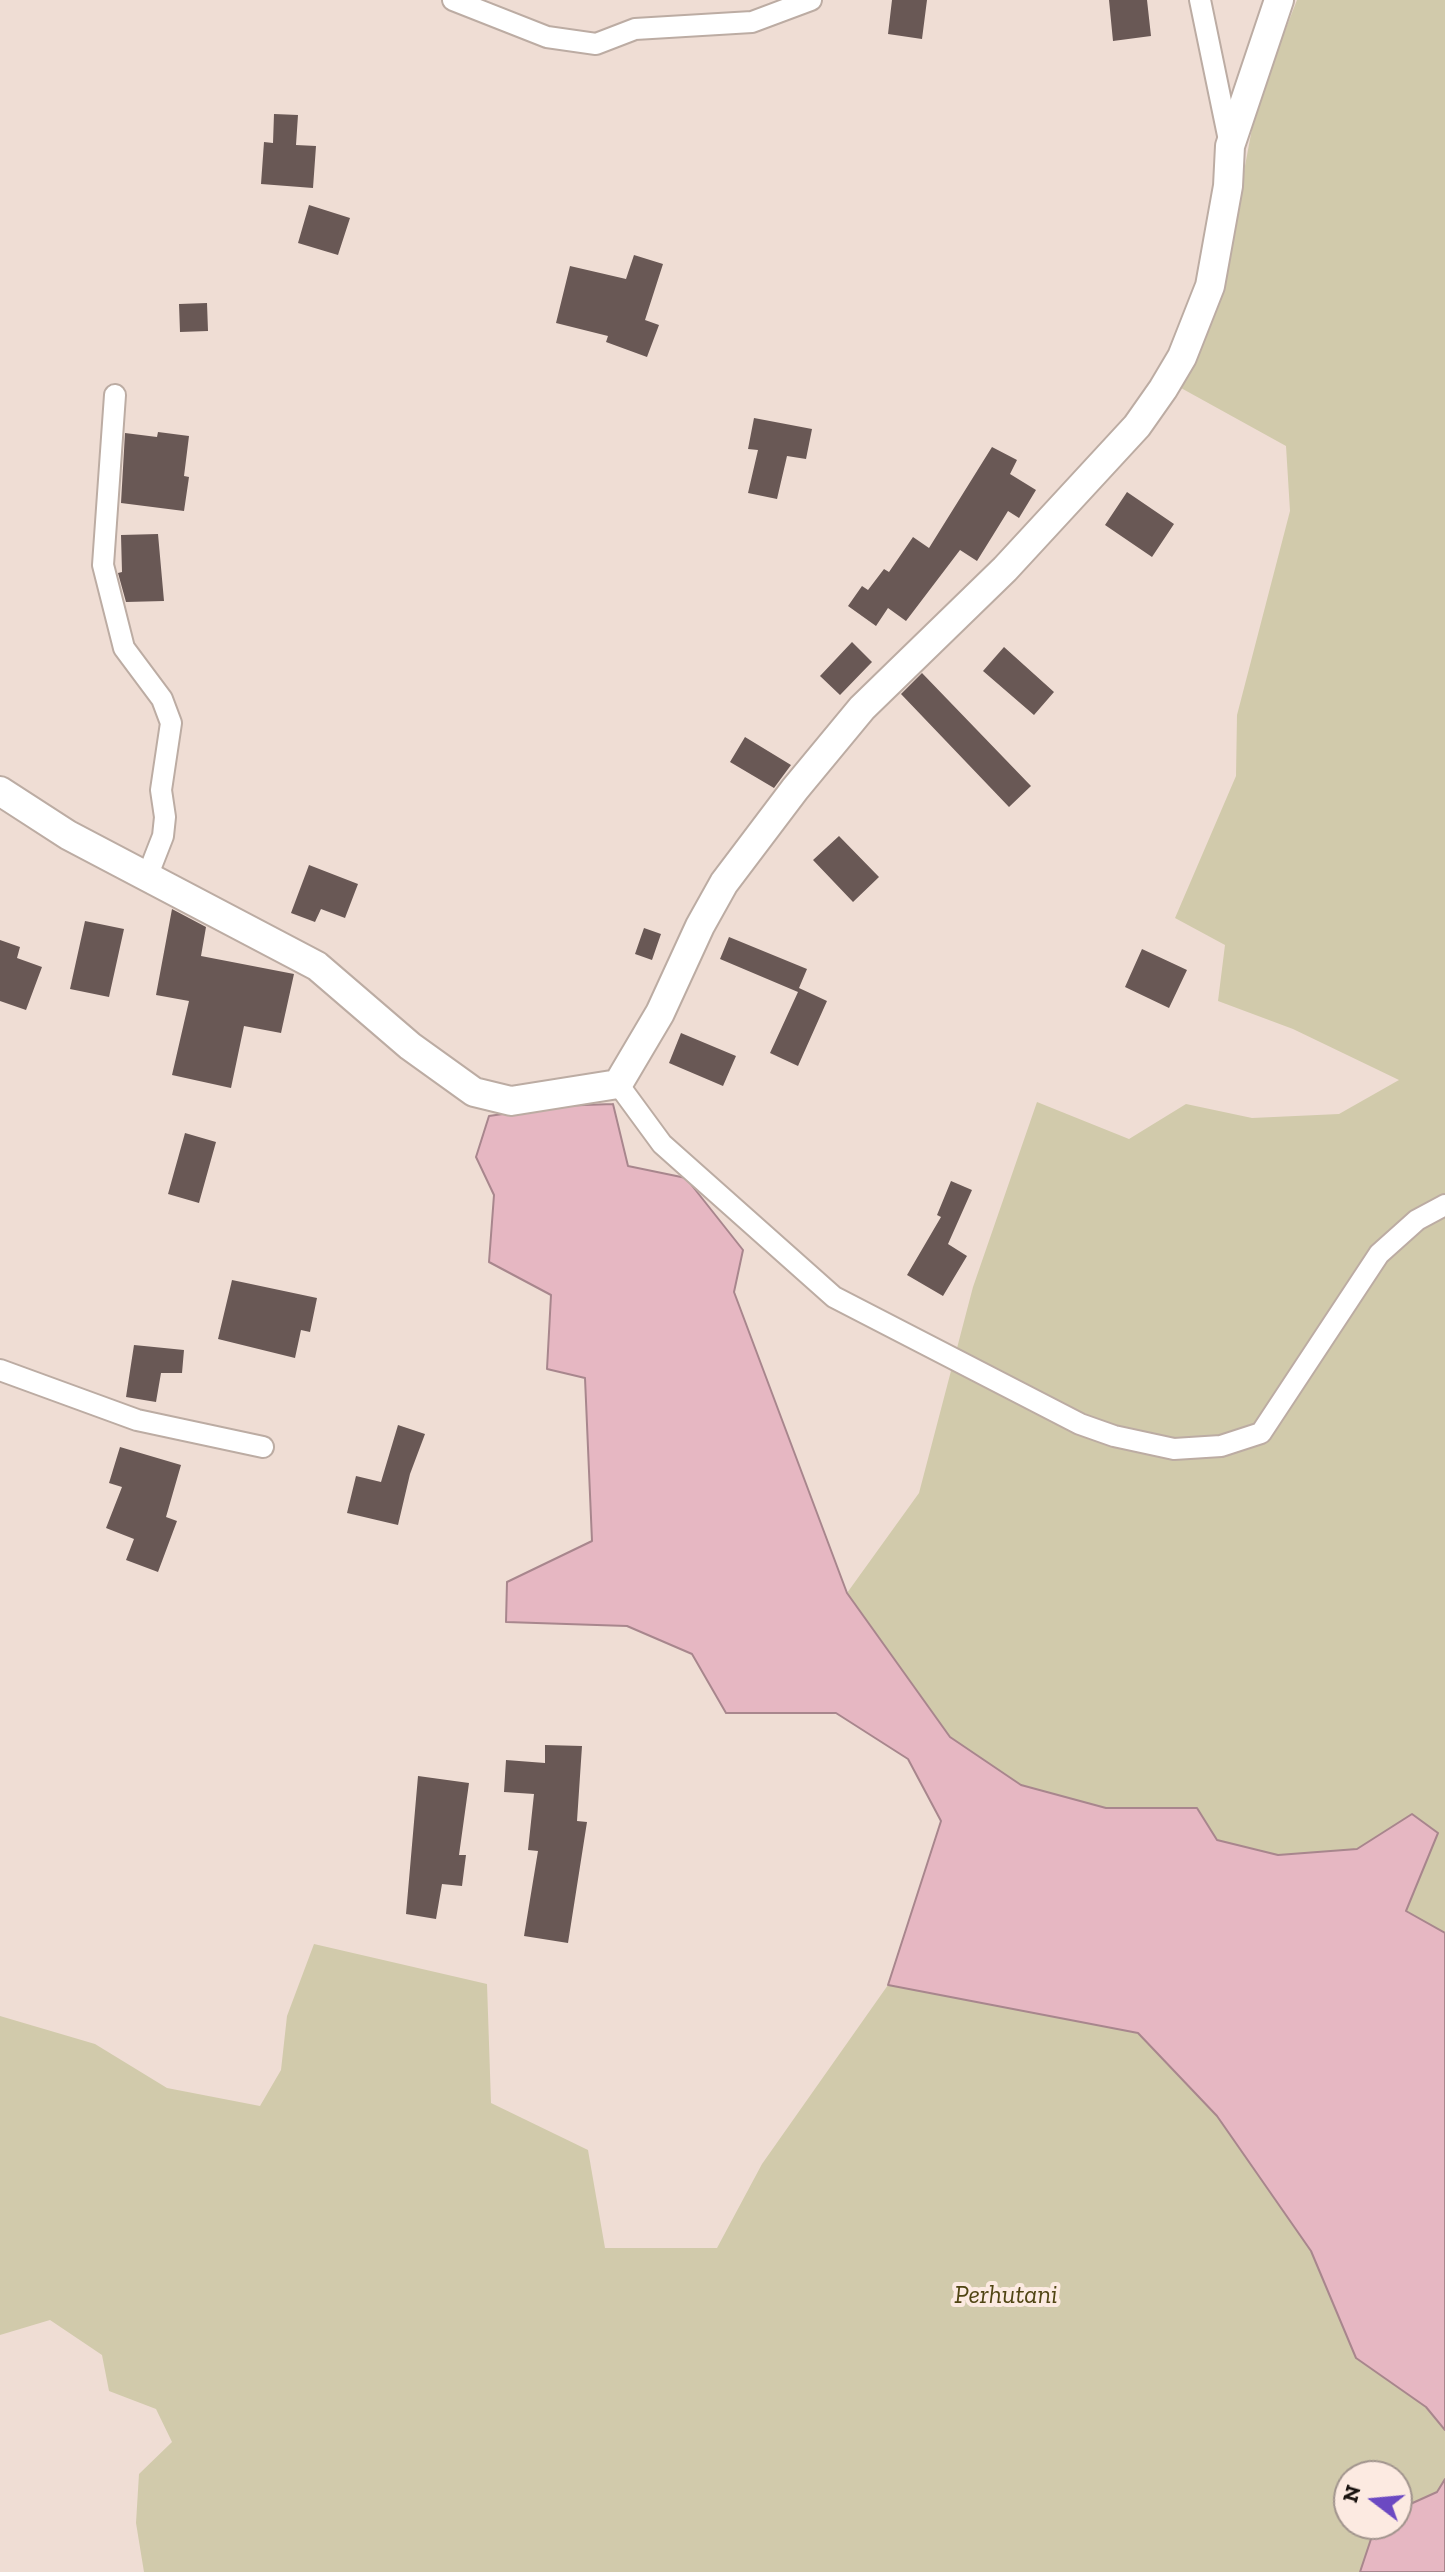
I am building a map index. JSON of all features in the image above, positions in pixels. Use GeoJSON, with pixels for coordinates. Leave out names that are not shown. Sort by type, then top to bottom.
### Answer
{"type":"FeatureCollection","features":[{"type":"Feature","properties":{"kind":"main road"},"geometry":{"type":"LineString","coordinates":[[0,791],[68,835],[317,966],[410,1046],[474,1092],[511,1101],[618,1084],[660,1013],[700,926],[724,883],[803,778],[862,708],[1025,547],[1137,426],[1163,389],[1182,357],[1210,286],[1228,186],[1230,146],[1279,0]]}},
{"type":"Feature","properties":{"kind":"street"},"geometry":{"type":"LineString","coordinates":[[453,0],[547,37],[585,44],[605,42],[635,29],[752,22],[811,0]]}},
{"type":"Feature","properties":{"kind":"street"},"geometry":{"type":"LineString","coordinates":[[1200,0],[1230,146]]}},
{"type":"Feature","properties":{"kind":"street"},"geometry":{"type":"LineString","coordinates":[[115,395],[103,565],[124,648],[162,699],[171,723],[161,790],[165,817],[163,836],[147,877]]}},
{"type":"Feature","properties":{"kind":"street"},"geometry":{"type":"LineString","coordinates":[[618,1084],[662,1144],[834,1297],[1080,1424],[1114,1436],[1174,1449],[1221,1446],[1261,1433],[1379,1254],[1417,1220],[1445,1205]]}},
{"type":"Feature","properties":{"kind":"street"},"geometry":{"type":"LineString","coordinates":[[0,1370],[137,1420],[263,1447]]}},
{"type":"Feature","properties":{"kind":"green space"},"geometry":{"type":"Polygon","coordinates":[[[1297,0],[1445,0],[1445,1933],[1405,1911],[1438,1833],[1357,1849],[1278,1855],[1217,1840],[1164,1807],[1106,1808],[1021,1785],[950,1737],[847,1593],[919,1493],[973,1287],[1037,1102],[1129,1139],[1186,1104],[1252,1118],[1339,1114],[1399,1080],[1293,1029],[1218,1001],[1225,945],[1175,918],[1236,776],[1237,715],[1290,511],[1286,446],[1181,388],[1223,283],[1257,102],[1297,0]]]}},
{"type":"Feature","properties":{"kind":"green space","name":"Perhutani"},"geometry":{"type":"Polygon","coordinates":[[[314,1944],[487,1984],[491,2103],[588,2150],[605,2248],[717,2248],[762,2164],[888,1985],[1138,2033],[1217,2116],[1311,2251],[1356,2358],[1426,2407],[1445,2430],[1445,2479],[1437,2492],[1413,2503],[1413,2460],[1333,2460],[1333,2540],[1371,2540],[1360,2572],[144,2572],[136,2523],[139,2474],[172,2442],[156,2409],[109,2391],[102,2355],[50,2320],[0,2335],[0,2016],[95,2044],[167,2088],[260,2106],[281,2070],[287,2016],[314,1944]]]}},
{"type":"Feature","properties":{"kind":"shaded area"},"geometry":{"type":"Polygon","coordinates":[[[613,1104],[628,1166],[686,1178],[743,1250],[734,1292],[847,1593],[950,1737],[1021,1785],[1106,1808],[1197,1808],[1217,1840],[1278,1855],[1357,1849],[1412,1814],[1438,1833],[1406,1911],[1445,1933],[1445,2430],[1426,2407],[1356,2358],[1311,2251],[1217,2116],[1138,2033],[888,1985],[941,1821],[908,1759],[836,1713],[726,1713],[692,1654],[627,1626],[506,1622],[507,1582],[592,1541],[585,1378],[547,1369],[551,1295],[489,1262],[494,1195],[476,1157],[489,1116],[557,1106],[613,1104]]]}},
{"type":"Feature","properties":{"kind":"shaded area"},"geometry":{"type":"Polygon","coordinates":[[[1445,2479],[1445,2572],[1360,2572],[1371,2540],[1413,2540],[1413,2503],[1437,2492],[1445,2479]]]}},
{"type":"Feature","properties":{"kind":"building"},"geometry":{"type":"Polygon","coordinates":[[[892,0],[927,0],[922,39],[888,34],[892,0]]]}},
{"type":"Feature","properties":{"kind":"building"},"geometry":{"type":"Polygon","coordinates":[[[1109,0],[1147,0],[1151,36],[1113,41],[1109,0]]]}},
{"type":"Feature","properties":{"kind":"building"},"geometry":{"type":"Polygon","coordinates":[[[274,114],[298,115],[296,145],[316,146],[313,188],[261,184],[264,142],[273,143],[274,114]]]}},
{"type":"Feature","properties":{"kind":"building"},"geometry":{"type":"Polygon","coordinates":[[[309,205],[350,218],[338,255],[298,243],[309,205]]]}},
{"type":"Feature","properties":{"kind":"building"},"geometry":{"type":"Polygon","coordinates":[[[634,255],[663,264],[645,320],[659,325],[647,357],[606,342],[608,336],[556,323],[570,266],[626,279],[634,255]]]}},
{"type":"Feature","properties":{"kind":"building"},"geometry":{"type":"Polygon","coordinates":[[[207,303],[208,331],[180,332],[179,304],[207,303]]]}},
{"type":"Feature","properties":{"kind":"building"},"geometry":{"type":"Polygon","coordinates":[[[754,418],[812,429],[806,459],[787,456],[777,499],[748,493],[758,450],[748,449],[754,418]]]}},
{"type":"Feature","properties":{"kind":"building"},"geometry":{"type":"Polygon","coordinates":[[[158,432],[189,436],[184,476],[189,477],[184,511],[121,503],[125,433],[157,437],[158,432]]]}},
{"type":"Feature","properties":{"kind":"building"},"geometry":{"type":"Polygon","coordinates":[[[992,447],[1017,460],[1010,474],[1036,490],[1019,518],[1008,511],[977,561],[960,550],[906,621],[888,608],[876,626],[848,606],[862,586],[868,590],[884,569],[889,572],[913,537],[929,548],[992,447]]]}},
{"type":"Feature","properties":{"kind":"building"},"geometry":{"type":"Polygon","coordinates":[[[1127,492],[1174,524],[1152,557],[1105,525],[1127,492]]]}},
{"type":"Feature","properties":{"kind":"building"},"geometry":{"type":"Polygon","coordinates":[[[158,534],[164,601],[126,602],[118,573],[122,572],[121,535],[158,534]]]}},
{"type":"Feature","properties":{"kind":"building"},"geometry":{"type":"Polygon","coordinates":[[[852,642],[872,662],[840,695],[820,676],[852,642]]]}},
{"type":"Feature","properties":{"kind":"building"},"geometry":{"type":"Polygon","coordinates":[[[1004,647],[1054,692],[1034,715],[983,671],[1004,647]]]}},
{"type":"Feature","properties":{"kind":"building"},"geometry":{"type":"Polygon","coordinates":[[[922,673],[1031,786],[1009,807],[901,694],[922,673]]]}},
{"type":"Feature","properties":{"kind":"building"},"geometry":{"type":"Polygon","coordinates":[[[745,737],[791,765],[774,788],[730,762],[745,737]]]}},
{"type":"Feature","properties":{"kind":"building"},"geometry":{"type":"Polygon","coordinates":[[[839,836],[879,877],[853,902],[813,860],[839,836]]]}},
{"type":"Feature","properties":{"kind":"building"},"geometry":{"type":"Polygon","coordinates":[[[309,865],[358,884],[345,918],[321,909],[315,922],[291,913],[309,865]]]}},
{"type":"Feature","properties":{"kind":"building"},"geometry":{"type":"Polygon","coordinates":[[[172,909],[206,927],[201,956],[294,974],[281,1033],[244,1026],[231,1088],[172,1075],[189,1001],[156,995],[172,909]]]}},
{"type":"Feature","properties":{"kind":"building"},"geometry":{"type":"Polygon","coordinates":[[[85,921],[124,929],[109,997],[70,989],[85,921]]]}},
{"type":"Feature","properties":{"kind":"building"},"geometry":{"type":"Polygon","coordinates":[[[644,928],[661,934],[652,960],[635,954],[644,928]]]}},
{"type":"Feature","properties":{"kind":"building"},"geometry":{"type":"Polygon","coordinates":[[[729,937],[807,969],[799,988],[827,1001],[798,1066],[770,1053],[798,992],[720,959],[729,937]]]}},
{"type":"Feature","properties":{"kind":"building"},"geometry":{"type":"Polygon","coordinates":[[[0,940],[20,947],[17,958],[42,967],[26,1010],[0,1001],[0,940]]]}},
{"type":"Feature","properties":{"kind":"building"},"geometry":{"type":"Polygon","coordinates":[[[1142,949],[1187,970],[1169,1008],[1125,987],[1142,949]]]}},
{"type":"Feature","properties":{"kind":"building"},"geometry":{"type":"Polygon","coordinates":[[[681,1033],[736,1056],[723,1086],[669,1063],[681,1033]]]}},
{"type":"Feature","properties":{"kind":"building"},"geometry":{"type":"Polygon","coordinates":[[[185,1133],[216,1142],[199,1203],[168,1194],[185,1133]]]}},
{"type":"Feature","properties":{"kind":"building"},"geometry":{"type":"Polygon","coordinates":[[[951,1181],[972,1190],[948,1244],[967,1256],[943,1296],[907,1275],[941,1217],[937,1215],[951,1181]]]}},
{"type":"Feature","properties":{"kind":"building"},"geometry":{"type":"Polygon","coordinates":[[[232,1280],[317,1298],[310,1332],[301,1330],[295,1358],[218,1339],[232,1280]]]}},
{"type":"Feature","properties":{"kind":"building"},"geometry":{"type":"Polygon","coordinates":[[[134,1345],[184,1350],[182,1373],[161,1373],[156,1402],[126,1397],[134,1345]]]}},
{"type":"Feature","properties":{"kind":"building"},"geometry":{"type":"Polygon","coordinates":[[[398,1425],[425,1434],[410,1474],[398,1525],[347,1513],[356,1476],[381,1482],[398,1425]]]}},
{"type":"Feature","properties":{"kind":"building"},"geometry":{"type":"Polygon","coordinates":[[[120,1447],[181,1465],[166,1517],[177,1521],[158,1572],[126,1560],[134,1539],[106,1528],[122,1487],[109,1483],[120,1447]]]}},
{"type":"Feature","properties":{"kind":"building"},"geometry":{"type":"Polygon","coordinates":[[[545,1745],[582,1746],[577,1821],[587,1822],[568,1943],[524,1936],[538,1851],[528,1850],[534,1794],[504,1792],[506,1760],[545,1763],[545,1745]]]}},
{"type":"Feature","properties":{"kind":"building"},"geometry":{"type":"Polygon","coordinates":[[[418,1776],[469,1783],[459,1855],[466,1855],[462,1886],[442,1884],[436,1919],[406,1914],[418,1776]]]}}]}
